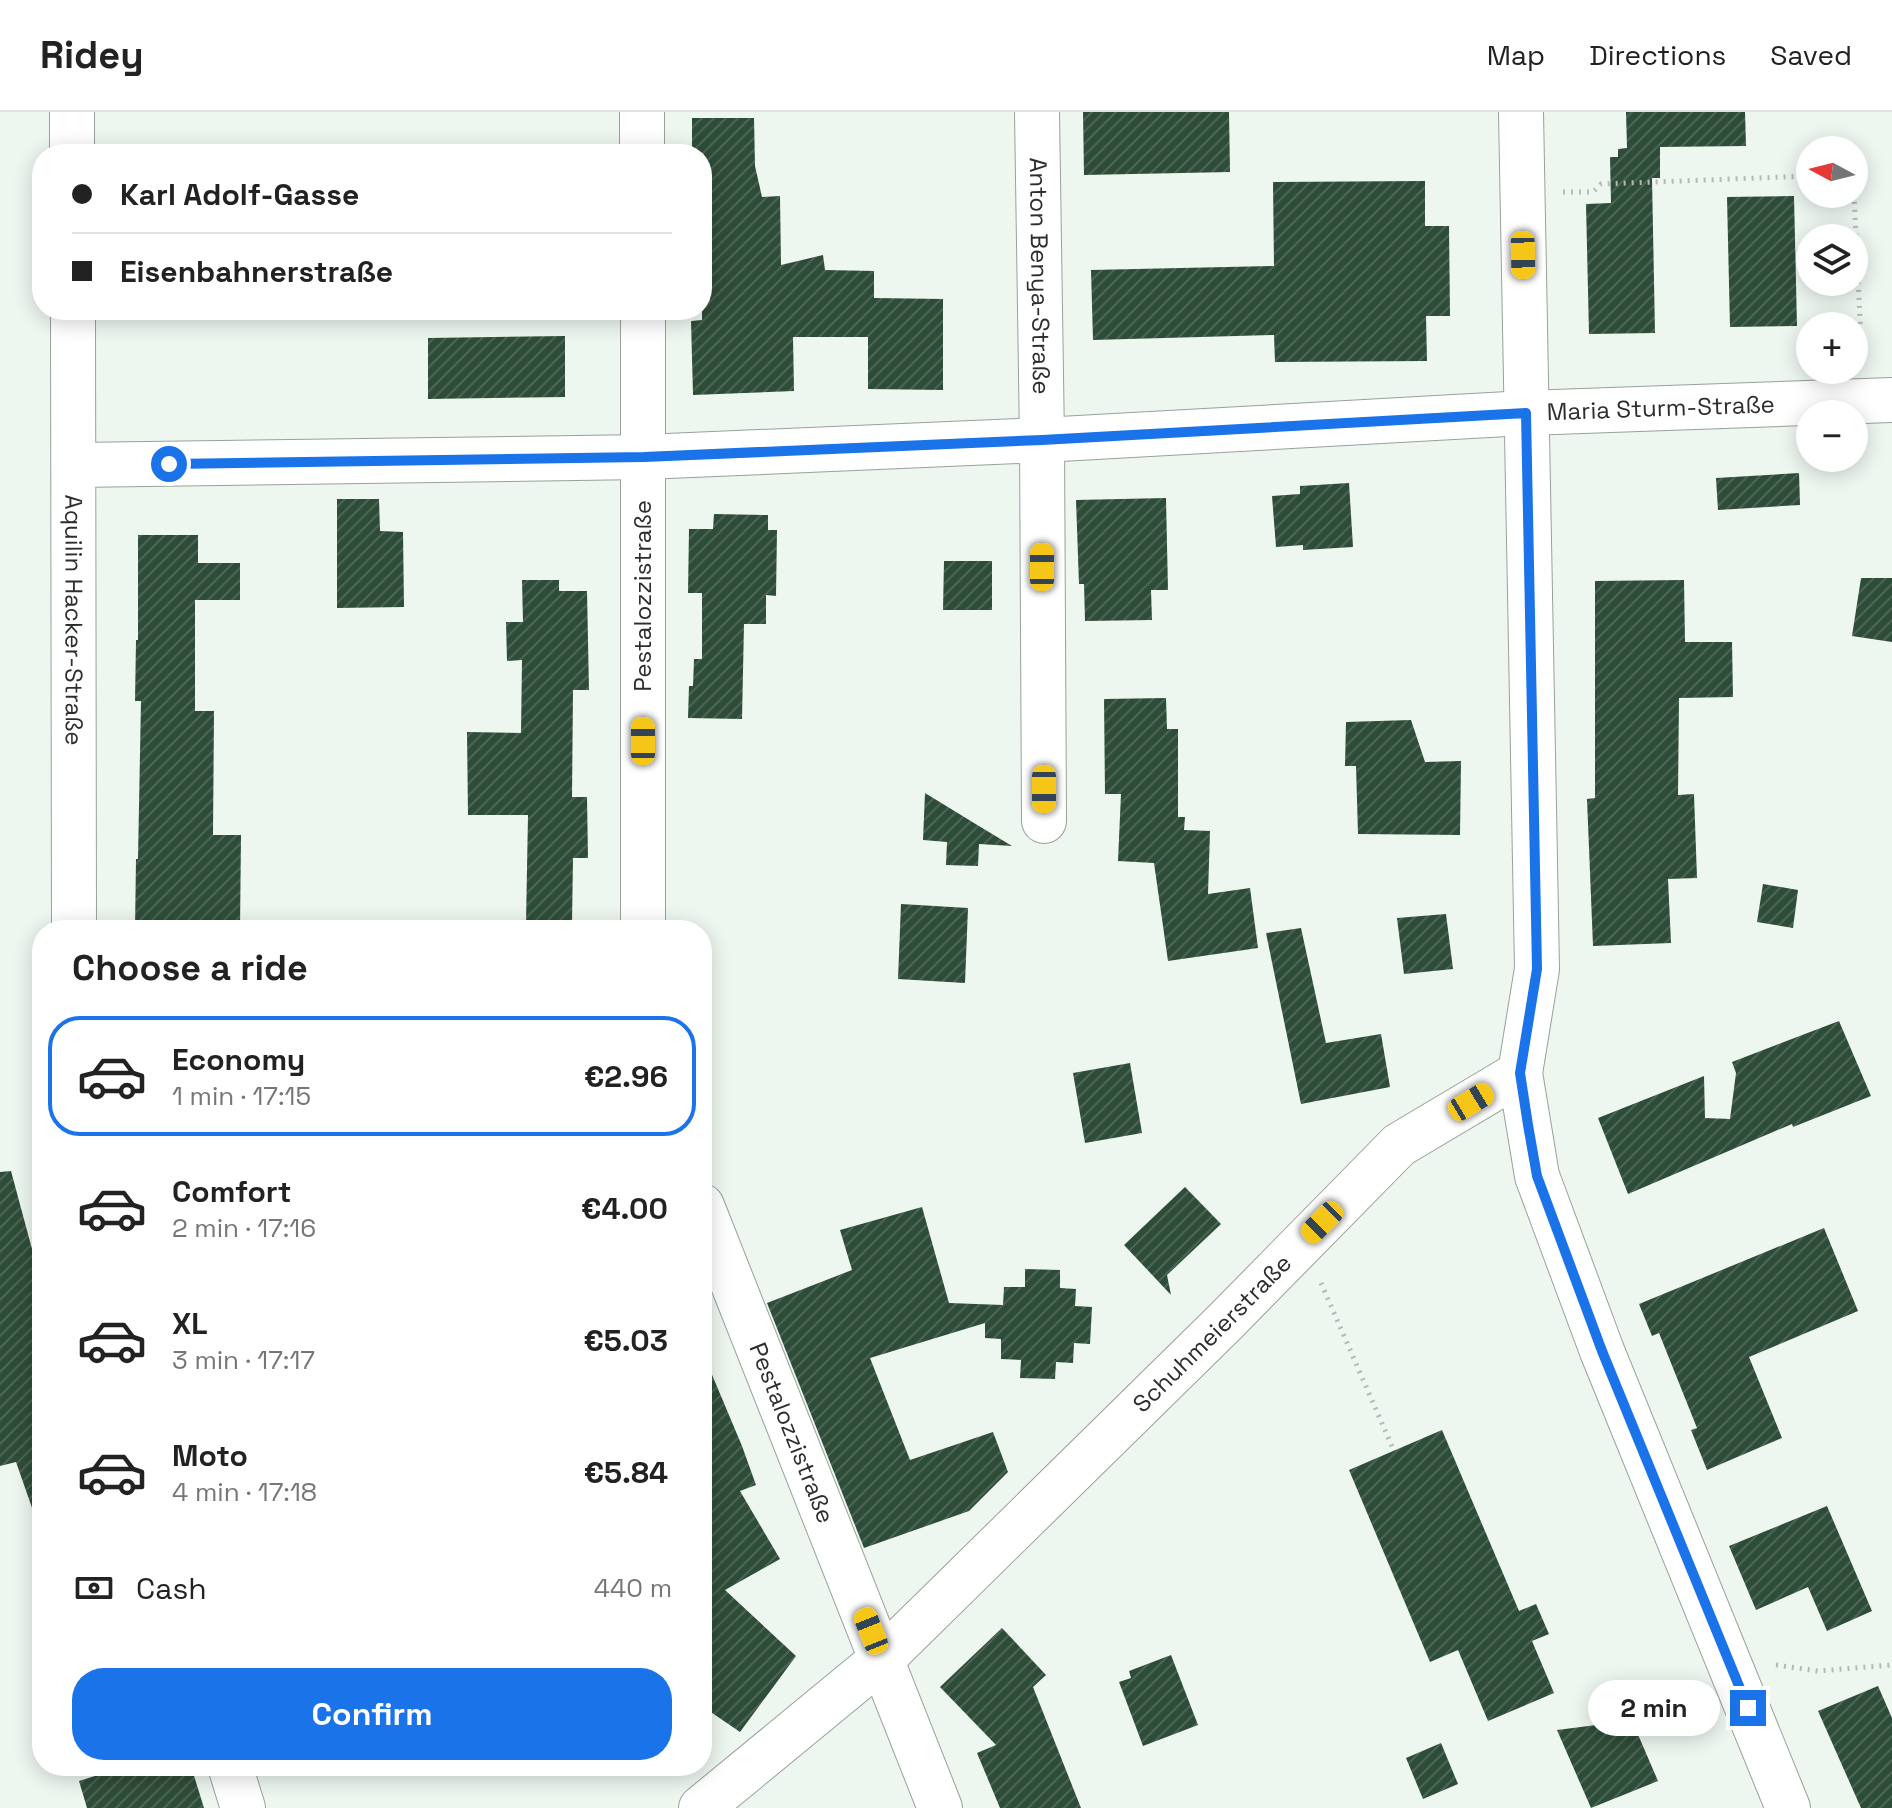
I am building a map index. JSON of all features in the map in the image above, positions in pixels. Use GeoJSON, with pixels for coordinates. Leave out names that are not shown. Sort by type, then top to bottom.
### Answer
{"type":"FeatureCollection","features":[{"type":"Feature","properties":{"kind":"street"},"geometry":{"type":"LineString","coordinates":[[72,112],[72,144]]}},
{"type":"Feature","properties":{"kind":"street"},"geometry":{"type":"LineString","coordinates":[[642,112],[642,144]]}},
{"type":"Feature","properties":{"kind":"street","name":"Anton Benya-Straße"},"geometry":{"type":"LineString","coordinates":[[1037,112],[1044,821]]}},
{"type":"Feature","properties":{"kind":"street"},"geometry":{"type":"LineString","coordinates":[[1521,112],[1537,969],[1520,1073],[1537,1176],[1602,1351],[1788,1808]]}},
{"type":"Feature","properties":{"kind":"street","name":"Aquilin Hacker-Straße"},"geometry":{"type":"LineString","coordinates":[[73,320],[74,920]]}},
{"type":"Feature","properties":{"kind":"street","name":"Pestalozzistraße"},"geometry":{"type":"LineString","coordinates":[[643,320],[643,920]]}},
{"type":"Feature","properties":{"kind":"street","name":"Maria Sturm-Straße"},"geometry":{"type":"LineString","coordinates":[[74,465],[644,457],[1042,440],[1526,413],[1878,400]]}},
{"type":"Feature","properties":{"kind":"street","name":"Schuhmeierstraße"},"geometry":{"type":"LineString","coordinates":[[701,1808],[882,1659],[1225,1322],[1399,1145],[1520,1073]]}},
{"type":"Feature","properties":{"kind":"street","name":"Pestalozzistraße"},"geometry":{"type":"LineString","coordinates":[[712,1231],[940,1808]]}},
{"type":"Feature","properties":{"kind":"street"},"geometry":{"type":"LineString","coordinates":[[233,1776],[243,1808]]}},
{"type":"Feature","properties":{"kind":"path"},"geometry":{"type":"LineString","coordinates":[[1522,192],[1593,192],[1601,184],[1796,177]]}},
{"type":"Feature","properties":{"kind":"path"},"geometry":{"type":"LineString","coordinates":[[1856,208],[1878,400]]}},
{"type":"Feature","properties":{"kind":"path"},"geometry":{"type":"LineString","coordinates":[[1303,1241],[1394,1451]]}},
{"type":"Feature","properties":{"kind":"path"},"geometry":{"type":"LineString","coordinates":[[1727,1659],[1818,1671],[1892,1665]]}},
{"type":"Feature","properties":{"kind":"building"},"geometry":{"type":"Polygon","coordinates":[[[1083,112],[1229,112],[1230,172],[1084,175],[1083,112]]]}},
{"type":"Feature","properties":{"kind":"building"},"geometry":{"type":"Polygon","coordinates":[[[1626,112],[1745,112],[1746,146],[1660,147],[1660,178],[1652,178],[1655,333],[1589,334],[1586,204],[1611,203],[1610,157],[1618,157],[1618,149],[1627,148],[1626,112]]]}},
{"type":"Feature","properties":{"kind":"building"},"geometry":{"type":"Polygon","coordinates":[[[692,118],[754,118],[755,166],[762,197],[780,196],[781,265],[823,255],[825,270],[874,271],[874,298],[943,299],[943,390],[868,389],[868,337],[793,337],[794,391],[693,395],[691,321],[712,320],[712,144],[692,144],[692,118]]]}},
{"type":"Feature","properties":{"kind":"building"},"geometry":{"type":"Polygon","coordinates":[[[1425,181],[1425,226],[1449,226],[1450,316],[1426,316],[1427,361],[1275,362],[1274,335],[1093,340],[1091,270],[1274,266],[1273,182],[1425,181]]]}},
{"type":"Feature","properties":{"kind":"building"},"geometry":{"type":"Polygon","coordinates":[[[1794,196],[1796,326],[1730,327],[1727,197],[1794,196]]]}},
{"type":"Feature","properties":{"kind":"building"},"geometry":{"type":"Polygon","coordinates":[[[565,336],[565,397],[428,399],[428,338],[565,336]]]}},
{"type":"Feature","properties":{"kind":"building"},"geometry":{"type":"Polygon","coordinates":[[[1799,473],[1800,505],[1718,510],[1716,478],[1799,473]]]}},
{"type":"Feature","properties":{"kind":"building"},"geometry":{"type":"Polygon","coordinates":[[[1349,483],[1353,547],[1303,550],[1303,545],[1276,547],[1272,496],[1300,494],[1300,486],[1349,483]]]}},
{"type":"Feature","properties":{"kind":"building"},"geometry":{"type":"Polygon","coordinates":[[[1166,498],[1168,590],[1151,590],[1152,620],[1085,621],[1084,584],[1079,584],[1076,500],[1166,498]]]}},
{"type":"Feature","properties":{"kind":"building"},"geometry":{"type":"Polygon","coordinates":[[[337,499],[379,499],[380,531],[403,532],[404,607],[337,608],[337,499]]]}},
{"type":"Feature","properties":{"kind":"building"},"geometry":{"type":"Polygon","coordinates":[[[714,514],[768,515],[768,530],[777,530],[776,596],[766,595],[766,624],[744,624],[742,719],[688,718],[694,659],[702,659],[702,593],[688,593],[689,529],[713,529],[714,514]]]}},
{"type":"Feature","properties":{"kind":"building"},"geometry":{"type":"Polygon","coordinates":[[[138,535],[198,535],[198,563],[240,563],[240,600],[195,600],[195,711],[214,711],[213,835],[241,835],[240,920],[135,920],[141,701],[135,701],[138,535]]]}},
{"type":"Feature","properties":{"kind":"building"},"geometry":{"type":"Polygon","coordinates":[[[944,561],[992,561],[992,610],[943,610],[944,561]]]}},
{"type":"Feature","properties":{"kind":"building"},"geometry":{"type":"Polygon","coordinates":[[[1861,578],[1892,578],[1892,642],[1852,636],[1861,578]]]}},
{"type":"Feature","properties":{"kind":"building"},"geometry":{"type":"Polygon","coordinates":[[[522,580],[559,580],[559,591],[587,591],[589,690],[573,690],[572,797],[587,797],[588,858],[573,858],[572,920],[526,920],[528,815],[468,815],[467,732],[521,733],[522,660],[507,661],[506,622],[523,622],[522,580]]]}},
{"type":"Feature","properties":{"kind":"building"},"geometry":{"type":"Polygon","coordinates":[[[1684,580],[1685,642],[1732,642],[1733,697],[1679,698],[1678,795],[1694,794],[1697,878],[1668,879],[1671,943],[1593,946],[1587,799],[1595,798],[1595,581],[1684,580]]]}},
{"type":"Feature","properties":{"kind":"building"},"geometry":{"type":"Polygon","coordinates":[[[1166,698],[1167,729],[1178,729],[1178,817],[1185,817],[1184,830],[1210,831],[1208,894],[1250,888],[1258,948],[1168,961],[1154,863],[1118,861],[1121,794],[1105,794],[1104,699],[1166,698]]]}},
{"type":"Feature","properties":{"kind":"building"},"geometry":{"type":"Polygon","coordinates":[[[1411,720],[1425,762],[1461,761],[1460,835],[1358,834],[1356,766],[1345,766],[1346,722],[1411,720]]]}},
{"type":"Feature","properties":{"kind":"building"},"geometry":{"type":"Polygon","coordinates":[[[925,793],[1012,846],[979,844],[978,866],[946,865],[947,842],[923,840],[925,793]]]}},
{"type":"Feature","properties":{"kind":"building"},"geometry":{"type":"Polygon","coordinates":[[[1763,884],[1798,890],[1793,928],[1757,922],[1763,884]]]}},
{"type":"Feature","properties":{"kind":"building"},"geometry":{"type":"Polygon","coordinates":[[[901,904],[968,908],[965,983],[898,979],[901,904]]]}},
{"type":"Feature","properties":{"kind":"building"},"geometry":{"type":"Polygon","coordinates":[[[1446,914],[1453,969],[1404,974],[1397,918],[1446,914]]]}},
{"type":"Feature","properties":{"kind":"building"},"geometry":{"type":"Polygon","coordinates":[[[1301,928],[1326,1043],[1381,1034],[1390,1087],[1301,1104],[1266,933],[1301,928]]]}},
{"type":"Feature","properties":{"kind":"building"},"geometry":{"type":"Polygon","coordinates":[[[1839,1021],[1871,1096],[1793,1127],[1792,1124],[1628,1194],[1598,1118],[1704,1076],[1705,1118],[1730,1119],[1736,1073],[1732,1062],[1839,1021]]]}},
{"type":"Feature","properties":{"kind":"building"},"geometry":{"type":"Polygon","coordinates":[[[1130,1063],[1142,1133],[1085,1143],[1073,1073],[1130,1063]]]}},
{"type":"Feature","properties":{"kind":"building"},"geometry":{"type":"Polygon","coordinates":[[[11,1171],[32,1249],[32,1508],[16,1462],[0,1466],[0,1172],[11,1171]]]}},
{"type":"Feature","properties":{"kind":"building"},"geometry":{"type":"Polygon","coordinates":[[[1185,1187],[1221,1224],[1167,1275],[1171,1295],[1124,1245],[1185,1187]]]}},
{"type":"Feature","properties":{"kind":"building"},"geometry":{"type":"Polygon","coordinates":[[[922,1207],[949,1303],[1003,1305],[1004,1287],[1025,1287],[1025,1269],[1060,1270],[1060,1288],[1076,1289],[1075,1306],[1092,1307],[1090,1344],[1074,1343],[1073,1363],[1056,1362],[1055,1379],[1020,1378],[1021,1360],[1001,1359],[1001,1339],[985,1338],[985,1323],[870,1358],[910,1460],[993,1432],[1008,1472],[969,1511],[864,1548],[767,1303],[852,1270],[840,1230],[922,1207]]]}},
{"type":"Feature","properties":{"kind":"building"},"geometry":{"type":"Polygon","coordinates":[[[1824,1228],[1858,1311],[1749,1357],[1782,1438],[1707,1470],[1691,1430],[1697,1428],[1659,1333],[1652,1336],[1639,1304],[1824,1228]]]}},
{"type":"Feature","properties":{"kind":"building"},"geometry":{"type":"Polygon","coordinates":[[[712,1375],[756,1485],[740,1491],[780,1559],[725,1590],[796,1656],[740,1732],[712,1713],[712,1375]]]}},
{"type":"Feature","properties":{"kind":"building"},"geometry":{"type":"Polygon","coordinates":[[[1442,1430],[1519,1611],[1536,1604],[1549,1634],[1532,1641],[1554,1693],[1488,1721],[1458,1650],[1430,1662],[1349,1470],[1442,1430]]]}},
{"type":"Feature","properties":{"kind":"building"},"geometry":{"type":"Polygon","coordinates":[[[1827,1506],[1872,1611],[1827,1631],[1808,1587],[1756,1610],[1729,1546],[1827,1506]]]}},
{"type":"Feature","properties":{"kind":"building"},"geometry":{"type":"Polygon","coordinates":[[[1002,1628],[1046,1675],[1033,1687],[1081,1808],[1000,1808],[977,1753],[996,1745],[940,1687],[1002,1628]]]}},
{"type":"Feature","properties":{"kind":"building"},"geometry":{"type":"Polygon","coordinates":[[[1171,1655],[1198,1725],[1143,1746],[1119,1682],[1131,1678],[1129,1671],[1171,1655]]]}},
{"type":"Feature","properties":{"kind":"building"},"geometry":{"type":"Polygon","coordinates":[[[1878,1686],[1892,1718],[1892,1808],[1861,1808],[1818,1711],[1878,1686]]]}},
{"type":"Feature","properties":{"kind":"building"},"geometry":{"type":"Polygon","coordinates":[[[1612,1723],[1617,1730],[1633,1723],[1658,1781],[1591,1808],[1557,1730],[1612,1723]]]}},
{"type":"Feature","properties":{"kind":"building"},"geometry":{"type":"Polygon","coordinates":[[[1441,1743],[1458,1784],[1423,1799],[1406,1758],[1441,1743]]]}},
{"type":"Feature","properties":{"kind":"building"},"geometry":{"type":"Polygon","coordinates":[[[95,1776],[194,1776],[204,1808],[87,1808],[79,1781],[95,1776]]]}},
{"type":"Feature","properties":{"kind":"route"},"geometry":{"type":"LineString","coordinates":[[169,464],[644,457],[1042,440],[1526,413],[1537,969],[1520,1073],[1528,1125],[1537,1176],[1602,1351],[1748,1708]]}}]}
